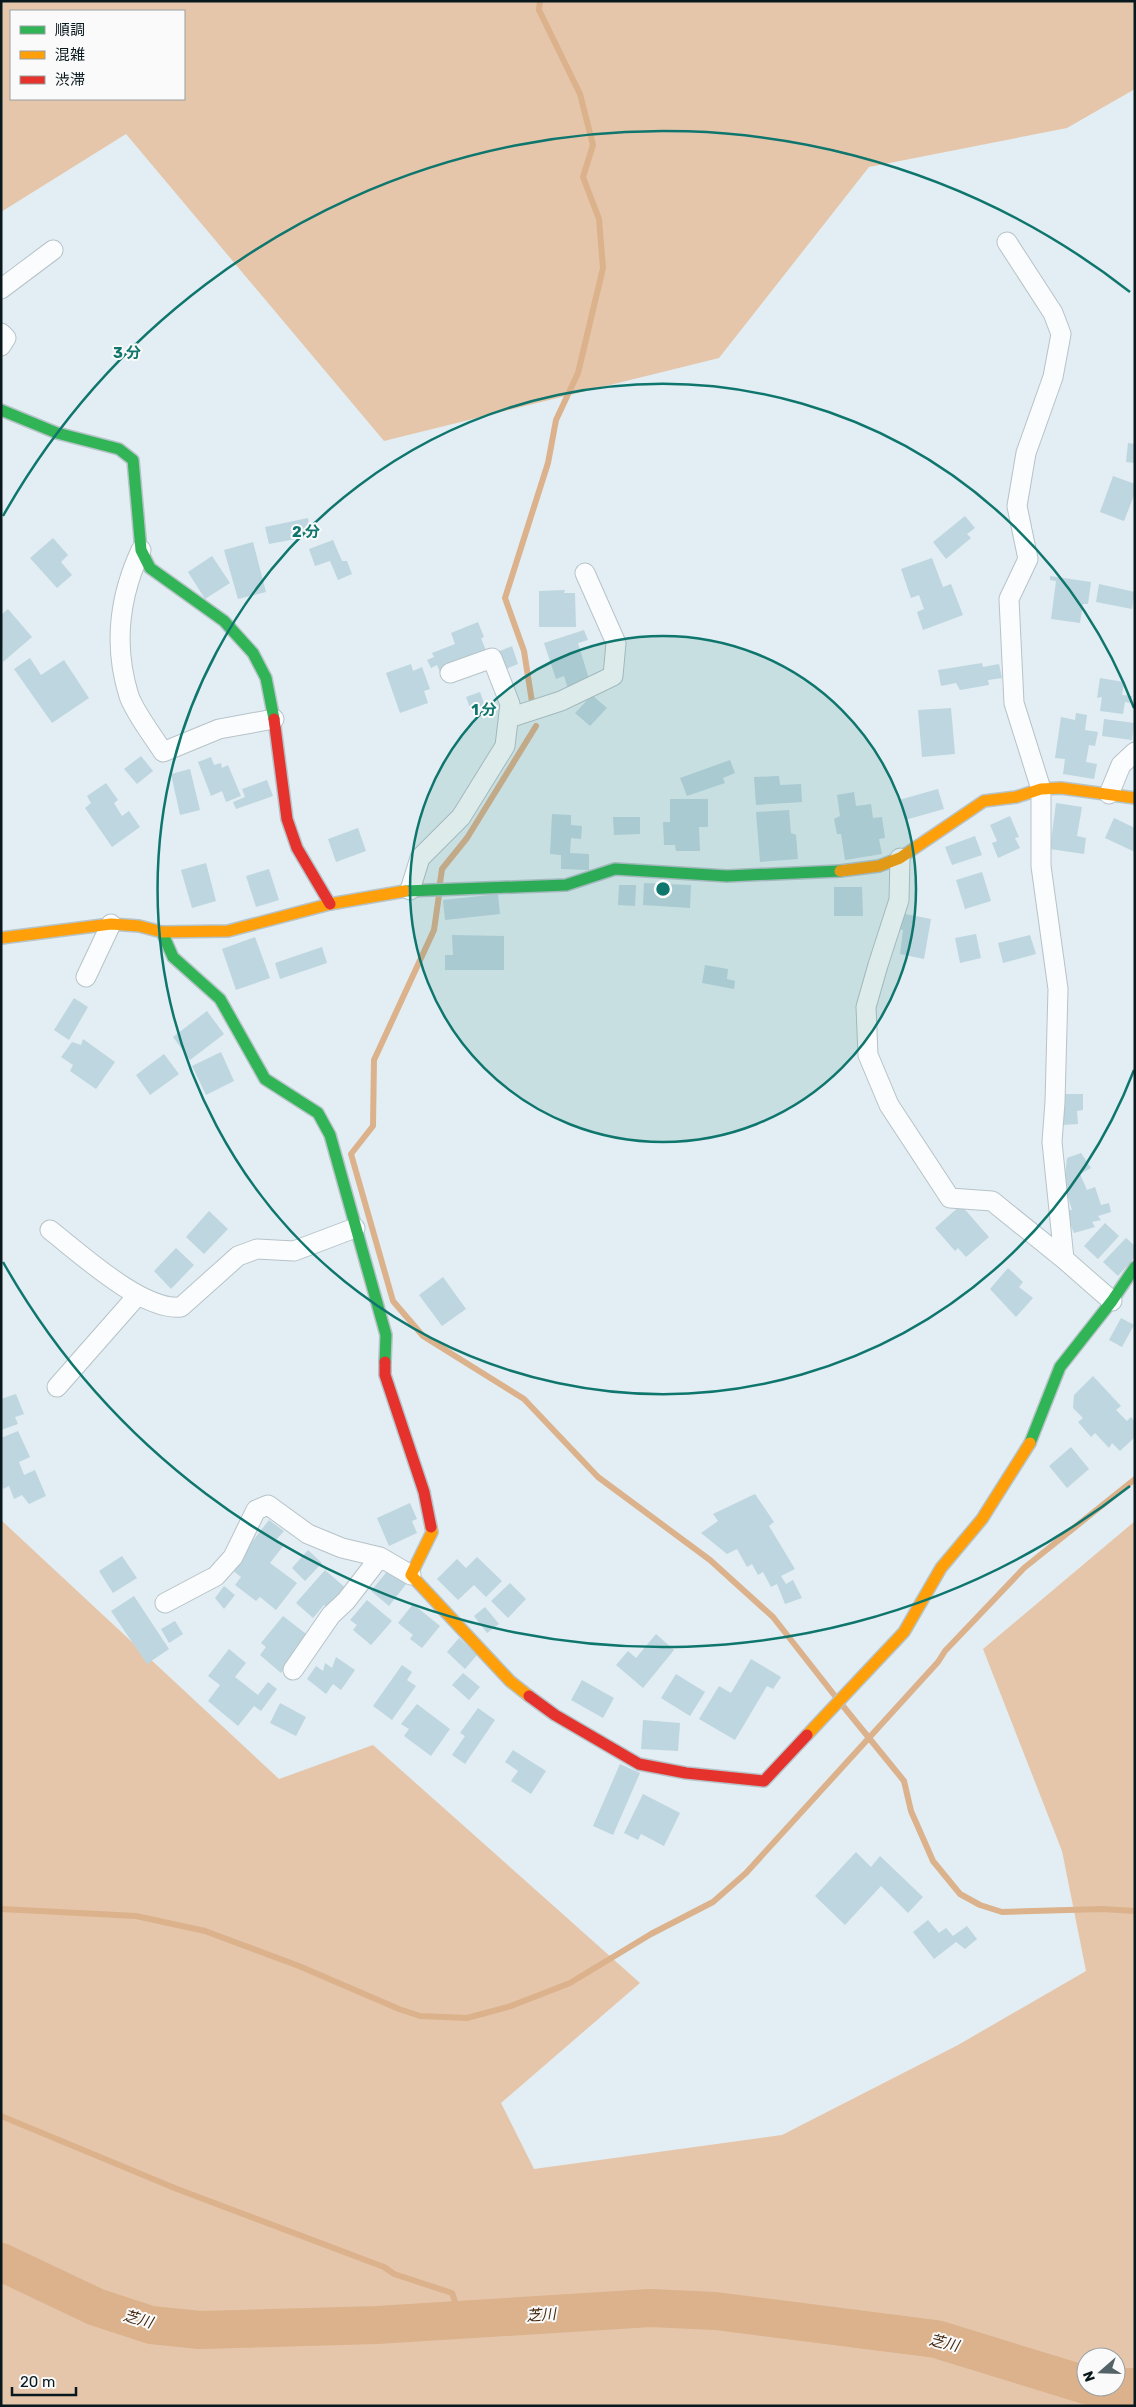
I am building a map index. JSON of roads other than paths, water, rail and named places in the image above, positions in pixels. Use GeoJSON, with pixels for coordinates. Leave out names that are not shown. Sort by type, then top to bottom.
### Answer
{"type":"FeatureCollection","features":[{"type":"Feature","properties":{"kind":"street"},"geometry":{"type":"LineString","coordinates":[[1007,242],[1053,313],[1061,334],[1052,377],[1026,453],[1018,506],[1028,559],[1009,599],[1014,703],[1041,789],[1041,866],[1058,989],[1052,1142],[1064,1259]]}},
{"type":"Feature","properties":{"kind":"street"},"geometry":{"type":"LineString","coordinates":[[1,289],[53,250]]}},
{"type":"Feature","properties":{"kind":"street"},"geometry":{"type":"LineString","coordinates":[[1,333],[6,338],[1,346]]}},
{"type":"Feature","properties":{"kind":"street"},"geometry":{"type":"LineString","coordinates":[[1,410],[57,433],[119,449],[133,460],[141,550],[150,568],[224,621],[253,653],[266,678],[274,719],[287,819],[297,848],[330,904]]}},
{"type":"Feature","properties":{"kind":"street"},"geometry":{"type":"LineString","coordinates":[[141,550],[131,572],[121,607],[120,651],[130,697],[163,752],[219,729],[274,719]]}},
{"type":"Feature","properties":{"kind":"street"},"geometry":{"type":"LineString","coordinates":[[509,718],[561,701],[613,676],[616,643],[585,573]]}},
{"type":"Feature","properties":{"kind":"street"},"geometry":{"type":"LineString","coordinates":[[410,890],[420,858],[461,818],[505,746],[510,704],[492,658],[450,673]]}},
{"type":"Feature","properties":{"kind":"street"},"geometry":{"type":"LineString","coordinates":[[1109,794],[1121,765],[1135,752]]}},
{"type":"Feature","properties":{"kind":"street"},"geometry":{"type":"LineString","coordinates":[[1,938],[112,924],[139,926],[162,932],[228,931],[330,904],[410,890],[566,885],[615,869],[727,876],[830,872],[879,866],[900,858],[984,801],[1016,797],[1041,789],[1061,788],[1135,798]]}},
{"type":"Feature","properties":{"kind":"street"},"geometry":{"type":"LineString","coordinates":[[900,858],[899,900],[866,1007],[868,1055],[889,1105],[950,1198],[992,1201],[1064,1259],[1112,1301]]}},
{"type":"Feature","properties":{"kind":"street"},"geometry":{"type":"LineString","coordinates":[[86,976],[112,924]]}},
{"type":"Feature","properties":{"kind":"street"},"geometry":{"type":"LineString","coordinates":[[162,932],[173,957],[220,999],[265,1079],[318,1114],[330,1135],[386,1335],[385,1375],[424,1492],[432,1532],[412,1575]]}},
{"type":"Feature","properties":{"kind":"street"},"geometry":{"type":"LineString","coordinates":[[50,1230],[137,1296],[171,1308],[181,1306],[238,1256],[257,1249],[294,1251],[355,1228]]}},
{"type":"Feature","properties":{"kind":"street"},"geometry":{"type":"LineString","coordinates":[[165,1603],[216,1576],[233,1557],[256,1510],[268,1505],[308,1534],[342,1548],[380,1557],[412,1575],[510,1681],[556,1715],[639,1764],[686,1773],[764,1781],[904,1632],[941,1568],[982,1519],[1027,1451],[1060,1367],[1112,1301],[1135,1267]]}},
{"type":"Feature","properties":{"kind":"street"},"geometry":{"type":"LineString","coordinates":[[57,1387],[137,1296]]}},
{"type":"Feature","properties":{"kind":"street"},"geometry":{"type":"LineString","coordinates":[[293,1670],[331,1615],[346,1601],[380,1557]]}},
{"type":"Feature","properties":{"kind":"waterway"},"geometry":{"type":"LineString","coordinates":[[532,702],[524,651],[505,598],[548,463],[556,420],[578,373],[603,268],[599,219],[583,177],[593,145],[580,94],[539,10],[540,1]]}},
{"type":"Feature","properties":{"kind":"waterway"},"geometry":{"type":"LineString","coordinates":[[440,883],[442,869],[467,838],[536,726]]}},
{"type":"Feature","properties":{"kind":"waterway"},"geometry":{"type":"LineString","coordinates":[[439,895],[434,930],[374,1060],[373,1126],[351,1154],[393,1301],[423,1336],[524,1399],[598,1477],[710,1560],[773,1617],[835,1696]]}},
{"type":"Feature","properties":{"kind":"waterway"},"geometry":{"type":"LineString","coordinates":[[1,1909],[136,1916],[205,1931],[299,1966],[399,2009],[420,2016],[467,2018],[511,2006],[570,1983],[651,1934],[713,1902],[746,1873],[938,1662],[945,1651],[1024,1568],[1135,1479]]}},
{"type":"Feature","properties":{"kind":"waterway"},"geometry":{"type":"LineString","coordinates":[[843,1706],[904,1781],[911,1811],[933,1861],[960,1894],[980,1905],[1002,1912],[1102,1909],[1135,1911]]}},
{"type":"Feature","properties":{"kind":"waterway"},"geometry":{"type":"LineString","coordinates":[[1,2116],[177,2189],[384,2267],[394,2274],[452,2293],[461,2318]]}},
{"type":"Feature","properties":{"kind":"waterway","name":"芝川"},"geometry":{"type":"LineString","coordinates":[[1,2262],[96,2307],[151,2325],[200,2330],[377,2325],[650,2308],[715,2311],[936,2339],[1076,2382]]}},
{"type":"Feature","properties":{"kind":"waterway","name":"芝川"},"geometry":{"type":"LineString","coordinates":[[1126,2387],[1135,2387]]}}]}
